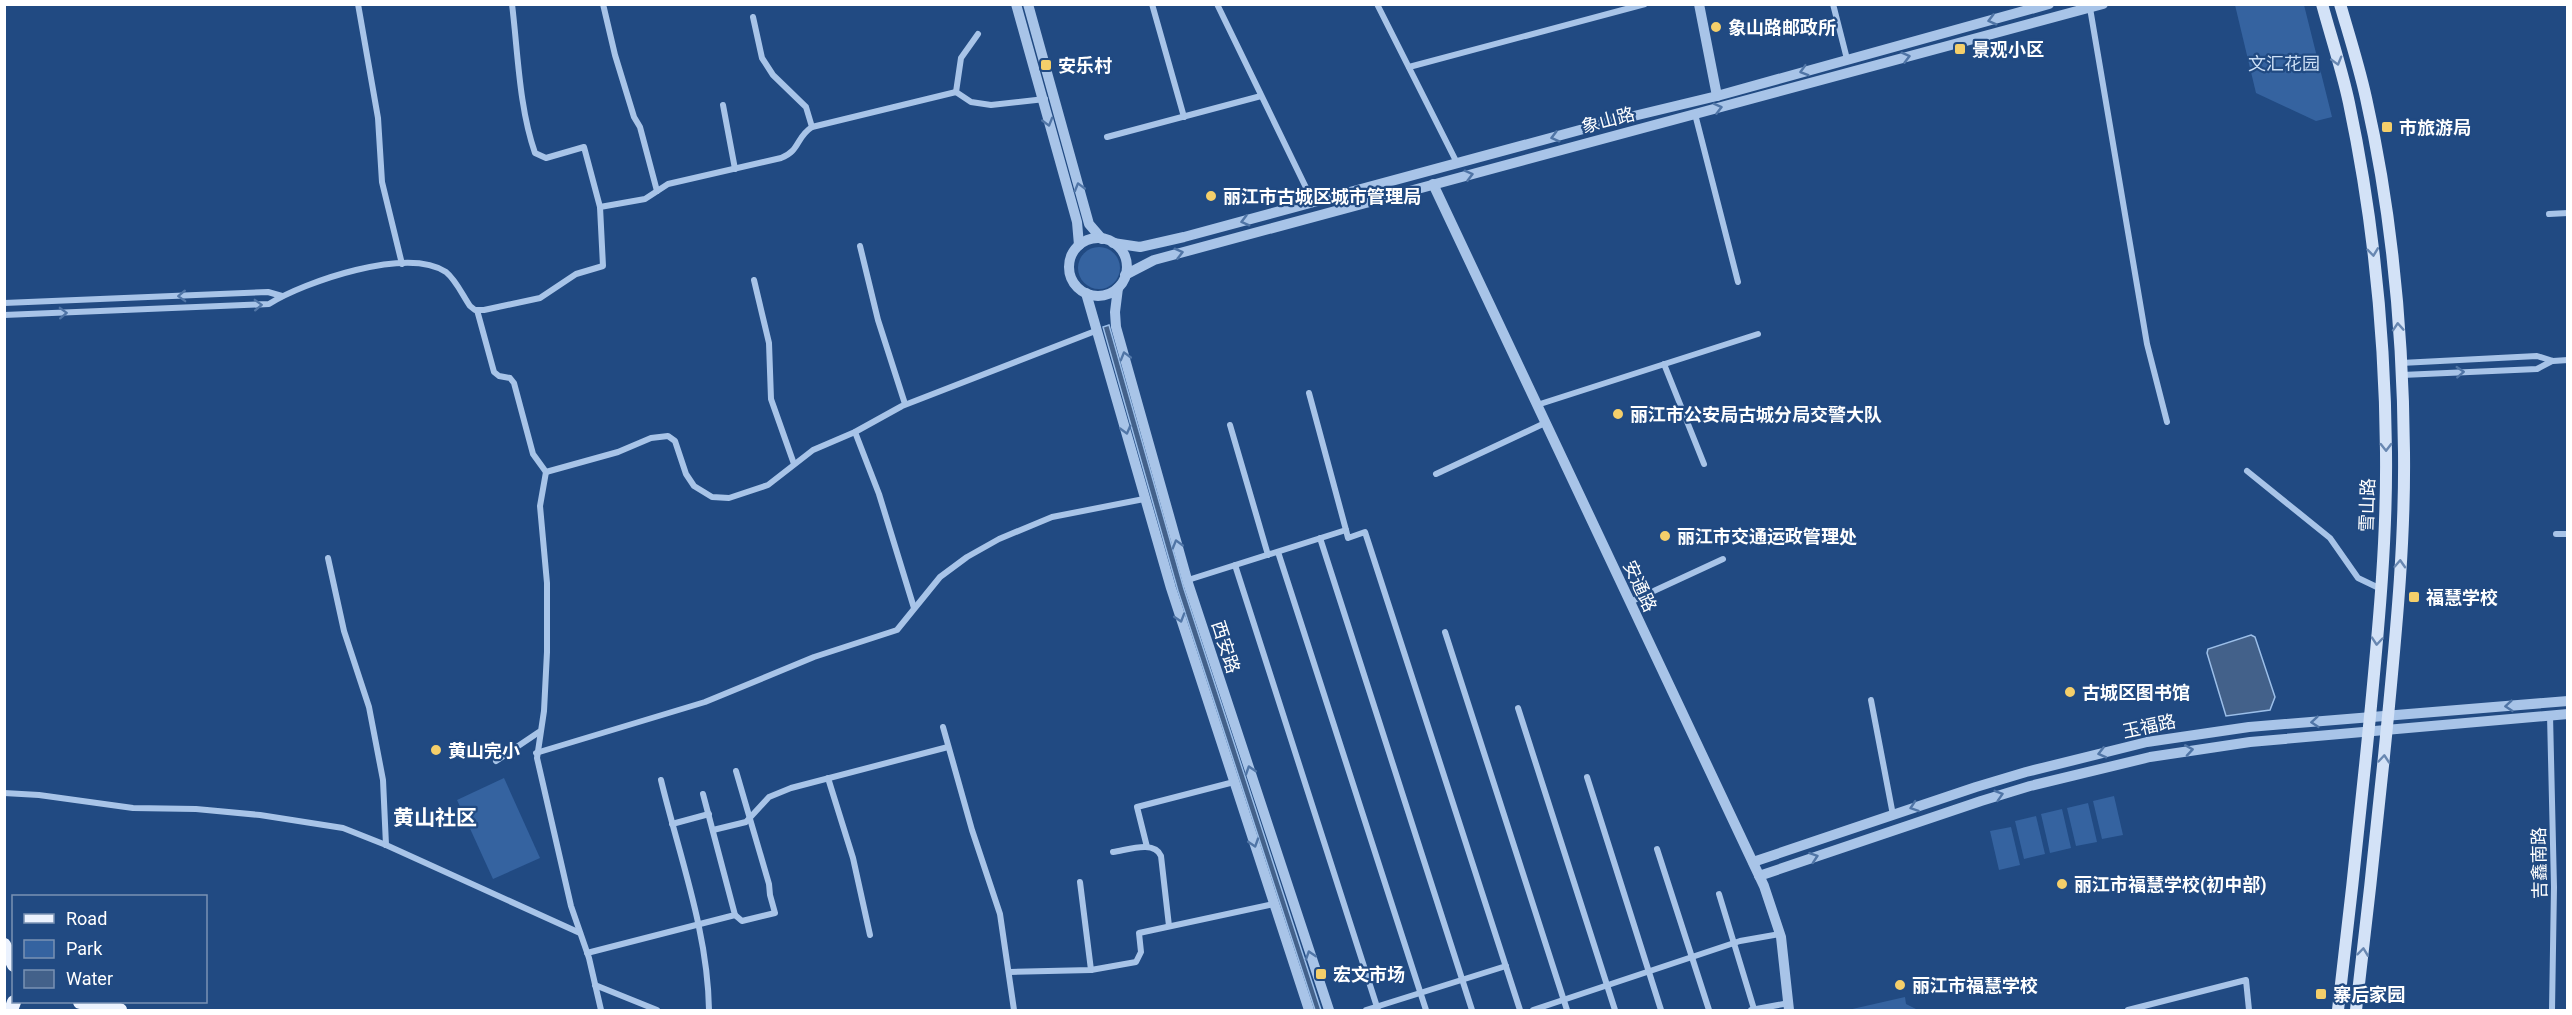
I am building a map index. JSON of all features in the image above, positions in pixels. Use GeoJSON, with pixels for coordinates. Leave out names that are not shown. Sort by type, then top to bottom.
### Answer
{"type":"FeatureCollection","features":[{"type":"Feature","properties":{"kind":"main road","name":"雪山路"},"geometry":{"type":"LineString","coordinates":[[2322,4],[2356,137],[2376,280],[2386,453],[2381,589],[2370,717],[2338,1011]]}},
{"type":"Feature","properties":{"kind":"main road","name":"雪山路"},"geometry":{"type":"LineString","coordinates":[[2340,4],[2366,95],[2380,172],[2395,288],[2401,369],[2403,498],[2398,599],[2388,716],[2356,1011]]}},
{"type":"Feature","properties":{"kind":"main road"},"geometry":{"type":"LineString","coordinates":[[4,945],[12,962]]}},
{"type":"Feature","properties":{"kind":"main road"},"geometry":{"type":"LineString","coordinates":[[84,1003],[120,1011]]}},
{"type":"Feature","properties":{"kind":"street"},"geometry":{"type":"LineString","coordinates":[[358,4],[378,118],[382,182],[402,264]]}},
{"type":"Feature","properties":{"kind":"street"},"geometry":{"type":"LineString","coordinates":[[4,315],[269,304],[282,296],[336,274],[402,264],[424,266],[445,272],[470,306],[477,310],[540,298],[576,274],[603,266],[600,207],[584,147],[546,158],[535,153],[525,118],[512,4]]}},
{"type":"Feature","properties":{"kind":"street"},"geometry":{"type":"LineString","coordinates":[[603,4],[615,55],[634,117],[640,127],[657,191]]}},
{"type":"Feature","properties":{"kind":"street"},"geometry":{"type":"LineString","coordinates":[[1016,4],[1077,222],[1080,245]]}},
{"type":"Feature","properties":{"kind":"street"},"geometry":{"type":"LineString","coordinates":[[1028,4],[1089,224],[1102,239]]}},
{"type":"Feature","properties":{"kind":"street"},"geometry":{"type":"LineString","coordinates":[[1152,4],[1184,117]]}},
{"type":"Feature","properties":{"kind":"street"},"geometry":{"type":"LineString","coordinates":[[1217,4],[1313,202]]}},
{"type":"Feature","properties":{"kind":"street"},"geometry":{"type":"LineString","coordinates":[[1377,4],[1457,163]]}},
{"type":"Feature","properties":{"kind":"street"},"geometry":{"type":"LineString","coordinates":[[1409,67],[1645,4]]}},
{"type":"Feature","properties":{"kind":"street"},"geometry":{"type":"LineString","coordinates":[[1699,4],[1717,96]]}},
{"type":"Feature","properties":{"kind":"street"},"geometry":{"type":"LineString","coordinates":[[1833,4],[1847,59]]}},
{"type":"Feature","properties":{"kind":"street","name":"象山路"},"geometry":{"type":"LineString","coordinates":[[1113,243],[1131,246],[1154,245],[1717,96],[2011,10],[2049,4]]}},
{"type":"Feature","properties":{"kind":"street","name":"象山路"},"geometry":{"type":"LineString","coordinates":[[1125,275],[1154,260],[2103,4]]}},
{"type":"Feature","properties":{"kind":"street"},"geometry":{"type":"LineString","coordinates":[[2090,8],[2147,344],[2167,422]]}},
{"type":"Feature","properties":{"kind":"street"},"geometry":{"type":"LineString","coordinates":[[753,17],[762,58],[772,75],[806,106],[812,128]]}},
{"type":"Feature","properties":{"kind":"street"},"geometry":{"type":"LineString","coordinates":[[956,92],[961,58],[978,34]]}},
{"type":"Feature","properties":{"kind":"street"},"geometry":{"type":"LineString","coordinates":[[600,207],[645,199],[668,184],[791,155],[802,135],[812,128],[956,92],[971,102],[992,105],[1054,97]]}},
{"type":"Feature","properties":{"kind":"street"},"geometry":{"type":"LineString","coordinates":[[1107,137],[1261,96]]}},
{"type":"Feature","properties":{"kind":"street"},"geometry":{"type":"LineString","coordinates":[[723,105],[735,169]]}},
{"type":"Feature","properties":{"kind":"street"},"geometry":{"type":"LineString","coordinates":[[1695,114],[1738,282]]}},
{"type":"Feature","properties":{"kind":"street","name":"安通路"},"geometry":{"type":"LineString","coordinates":[[1432,184],[1753,862],[1780,934],[1789,1007]]}},
{"type":"Feature","properties":{"kind":"street"},"geometry":{"type":"LineString","coordinates":[[2549,214],[2568,213]]}},
{"type":"Feature","properties":{"kind":"street"},"geometry":{"type":"LineString","coordinates":[[1102,239],[1113,243],[1125,256],[1125,275],[1118,288],[1106,295],[1086,293],[1076,285],[1070,273],[1070,260],[1080,245],[1090,240],[1102,239]]}},
{"type":"Feature","properties":{"kind":"street"},"geometry":{"type":"LineString","coordinates":[[860,246],[878,320],[905,404]]}},
{"type":"Feature","properties":{"kind":"street"},"geometry":{"type":"LineString","coordinates":[[754,280],[769,343],[771,399],[794,464]]}},
{"type":"Feature","properties":{"kind":"street","name":"西安路"},"geometry":{"type":"LineString","coordinates":[[1118,288],[1116,327],[1188,580],[1329,1011]]}},
{"type":"Feature","properties":{"kind":"street"},"geometry":{"type":"LineString","coordinates":[[4,303],[268,292],[282,296]]}},
{"type":"Feature","properties":{"kind":"street","name":"西安路"},"geometry":{"type":"LineString","coordinates":[[1086,293],[1144,499],[1185,633],[1309,1011]]}},
{"type":"Feature","properties":{"kind":"street"},"geometry":{"type":"LineString","coordinates":[[477,310],[494,372],[499,376],[510,378],[514,383],[533,453],[546,472],[540,506],[546,583],[547,652],[544,711],[536,753],[571,906],[587,953],[601,1011]]}},
{"type":"Feature","properties":{"kind":"street"},"geometry":{"type":"LineString","coordinates":[[546,472],[618,452],[651,438],[668,436],[675,441],[690,482],[712,497],[729,498],[766,486],[813,450],[855,432],[905,404],[1098,330]]}},
{"type":"Feature","properties":{"kind":"street"},"geometry":{"type":"LineString","coordinates":[[1537,405],[1758,334]]}},
{"type":"Feature","properties":{"kind":"street"},"geometry":{"type":"LineString","coordinates":[[2401,369],[2537,356],[2553,361],[2568,360]]}},
{"type":"Feature","properties":{"kind":"street"},"geometry":{"type":"LineString","coordinates":[[2401,369],[2538,369],[2553,361]]}},
{"type":"Feature","properties":{"kind":"street"},"geometry":{"type":"LineString","coordinates":[[1664,364],[1704,464]]}},
{"type":"Feature","properties":{"kind":"street"},"geometry":{"type":"LineString","coordinates":[[1309,393],[1348,538],[1365,532],[1520,1011]]}},
{"type":"Feature","properties":{"kind":"street"},"geometry":{"type":"LineString","coordinates":[[1436,474],[1545,423]]}},
{"type":"Feature","properties":{"kind":"street"},"geometry":{"type":"LineString","coordinates":[[1230,425],[1268,555]]}},
{"type":"Feature","properties":{"kind":"street"},"geometry":{"type":"LineString","coordinates":[[855,432],[879,494],[914,608]]}},
{"type":"Feature","properties":{"kind":"street"},"geometry":{"type":"LineString","coordinates":[[2247,471],[2330,538],[2358,578],[2381,589]]}},
{"type":"Feature","properties":{"kind":"street"},"geometry":{"type":"LineString","coordinates":[[536,753],[705,702],[814,657],[897,630],[940,577],[967,557],[999,539],[1052,517],[1144,499]]}},
{"type":"Feature","properties":{"kind":"street"},"geometry":{"type":"LineString","coordinates":[[1188,580],[1346,530]]}},
{"type":"Feature","properties":{"kind":"street"},"geometry":{"type":"LineString","coordinates":[[2556,534],[2568,534]]}},
{"type":"Feature","properties":{"kind":"street"},"geometry":{"type":"LineString","coordinates":[[1320,538],[1472,1011]]}},
{"type":"Feature","properties":{"kind":"street"},"geometry":{"type":"LineString","coordinates":[[1278,552],[1426,1011]]}},
{"type":"Feature","properties":{"kind":"street"},"geometry":{"type":"LineString","coordinates":[[328,558],[344,631],[369,707],[384,788],[386,844]]}},
{"type":"Feature","properties":{"kind":"street"},"geometry":{"type":"LineString","coordinates":[[1630,602],[1723,559]]}},
{"type":"Feature","properties":{"kind":"street"},"geometry":{"type":"LineString","coordinates":[[1234,565],[1378,1009]]}},
{"type":"Feature","properties":{"kind":"street"},"geometry":{"type":"LineString","coordinates":[[1445,632],[1567,1011]]}},
{"type":"Feature","properties":{"kind":"street"},"geometry":{"type":"LineString","coordinates":[[1871,700],[1893,815]]}},
{"type":"Feature","properties":{"kind":"street","name":"玉福路"},"geometry":{"type":"LineString","coordinates":[[1753,862],[2026,772],[2156,741],[2249,727],[2568,701]]}},
{"type":"Feature","properties":{"kind":"street"},"geometry":{"type":"LineString","coordinates":[[1518,708],[1615,1011]]}},
{"type":"Feature","properties":{"kind":"street","name":"玉福路"},"geometry":{"type":"LineString","coordinates":[[1759,876],[1981,801],[2030,786],[2139,759],[2250,742],[2568,714]]}},
{"type":"Feature","properties":{"kind":"street","name":"吉鑫南路"},"geometry":{"type":"LineString","coordinates":[[2550,715],[2554,887],[2552,1011]]}},
{"type":"Feature","properties":{"kind":"street"},"geometry":{"type":"LineString","coordinates":[[943,727],[972,830],[1000,914],[1014,1011]]}},
{"type":"Feature","properties":{"kind":"street"},"geometry":{"type":"LineString","coordinates":[[496,761],[539,732]]}},
{"type":"Feature","properties":{"kind":"street"},"geometry":{"type":"LineString","coordinates":[[713,830],[746,822],[769,797],[791,788],[948,747]]}},
{"type":"Feature","properties":{"kind":"street"},"geometry":{"type":"LineString","coordinates":[[703,794],[735,915],[742,921],[775,913],[769,884],[736,771]]}},
{"type":"Feature","properties":{"kind":"street"},"geometry":{"type":"LineString","coordinates":[[1587,777],[1661,1011]]}},
{"type":"Feature","properties":{"kind":"street"},"geometry":{"type":"LineString","coordinates":[[828,778],[853,858],[870,934]]}},
{"type":"Feature","properties":{"kind":"street"},"geometry":{"type":"LineString","coordinates":[[661,780],[698,925],[705,959],[709,1011]]}},
{"type":"Feature","properties":{"kind":"street"},"geometry":{"type":"LineString","coordinates":[[1147,847],[1137,807],[1234,782]]}},
{"type":"Feature","properties":{"kind":"street"},"geometry":{"type":"LineString","coordinates":[[4,793],[39,795],[133,808],[207,810],[292,819],[344,828],[386,844],[580,933]]}},
{"type":"Feature","properties":{"kind":"street"},"geometry":{"type":"LineString","coordinates":[[672,824],[708,814]]}},
{"type":"Feature","properties":{"kind":"street"},"geometry":{"type":"LineString","coordinates":[[1113,852],[1147,847],[1156,848],[1161,856],[1169,926]]}},
{"type":"Feature","properties":{"kind":"street"},"geometry":{"type":"LineString","coordinates":[[1657,849],[1708,1011]]}},
{"type":"Feature","properties":{"kind":"street"},"geometry":{"type":"LineString","coordinates":[[1080,882],[1091,970]]}},
{"type":"Feature","properties":{"kind":"street"},"geometry":{"type":"LineString","coordinates":[[1719,894],[1752,1010],[1789,1007]]}},
{"type":"Feature","properties":{"kind":"street"},"geometry":{"type":"LineString","coordinates":[[1010,972],[1091,970],[1136,962],[1141,952],[1139,933],[1274,904]]}},
{"type":"Feature","properties":{"kind":"street"},"geometry":{"type":"LineString","coordinates":[[587,953],[735,915]]}},
{"type":"Feature","properties":{"kind":"street"},"geometry":{"type":"LineString","coordinates":[[1533,1011],[1734,943],[1780,934]]}},
{"type":"Feature","properties":{"kind":"street"},"geometry":{"type":"LineString","coordinates":[[1366,1011],[1506,966]]}},
{"type":"Feature","properties":{"kind":"street"},"geometry":{"type":"LineString","coordinates":[[2128,1011],[2246,980],[2249,1011]]}},
{"type":"Feature","properties":{"kind":"street"},"geometry":{"type":"LineString","coordinates":[[595,985],[657,1011]]}},
{"type":"Feature","properties":{"kind":"green space","name":"文汇花园"},"geometry":{"type":"Polygon","coordinates":[[[2235,5],[2304,5],[2332,117],[2316,121],[2256,93],[2235,5]]]}},
{"type":"Feature","properties":{"kind":"green space"},"geometry":{"type":"Polygon","coordinates":[[[1099,247],[1114,253],[1120,268],[1114,283],[1099,289],[1084,283],[1078,268],[1084,253],[1099,247]]]}},
{"type":"Feature","properties":{"kind":"green space"},"geometry":{"type":"Polygon","coordinates":[[[504,778],[540,858],[493,879],[457,800],[504,778]]]}},
{"type":"Feature","properties":{"kind":"green space"},"geometry":{"type":"Polygon","coordinates":[[[2114,796],[2123,835],[2102,839],[2093,801],[2114,796]]]}},
{"type":"Feature","properties":{"kind":"green space"},"geometry":{"type":"Polygon","coordinates":[[[2088,803],[2097,842],[2076,846],[2067,808],[2088,803]]]}},
{"type":"Feature","properties":{"kind":"green space"},"geometry":{"type":"Polygon","coordinates":[[[2062,809],[2071,848],[2050,853],[2041,814],[2062,809]]]}},
{"type":"Feature","properties":{"kind":"green space"},"geometry":{"type":"Polygon","coordinates":[[[2036,816],[2045,854],[2024,859],[2015,821],[2036,816]]]}},
{"type":"Feature","properties":{"kind":"green space"},"geometry":{"type":"Polygon","coordinates":[[[2011,827],[2020,865],[1999,870],[1990,831],[2011,827]]]}},
{"type":"Feature","properties":{"kind":"green space"},"geometry":{"type":"Polygon","coordinates":[[[1905,997],[1906,1004],[1918,1010],[1848,1010],[1905,997]]]}},
{"type":"Feature","properties":{"kind":"water"},"geometry":{"type":"Polygon","coordinates":[[[1109,325],[1184,589],[1321,1010],[1315,1010],[1178,591],[1103,327],[1109,325]]]}},
{"type":"Feature","properties":{"kind":"water"},"geometry":{"type":"Polygon","coordinates":[[[2251,635],[2255,637],[2275,697],[2270,710],[2226,716],[2207,653],[2208,649],[2251,635]]]}},
{"type":"Feature","properties":{"kind":"place","name":"象山路邮政所"},"geometry":{"type":"Point","coordinates":[1716,27]}},
{"type":"Feature","properties":{"kind":"place","name":"景观小区"},"geometry":{"type":"Point","coordinates":[1960,49]}},
{"type":"Feature","properties":{"kind":"place","name":"安乐村"},"geometry":{"type":"Point","coordinates":[1046,65]}},
{"type":"Feature","properties":{"kind":"place","name":"市旅游局"},"geometry":{"type":"Point","coordinates":[2387,127]}},
{"type":"Feature","properties":{"kind":"place","name":"丽江市古城区城市管理局"},"geometry":{"type":"Point","coordinates":[1211,196]}},
{"type":"Feature","properties":{"kind":"place","name":"丽江市公安局古城分局交警大队"},"geometry":{"type":"Point","coordinates":[1618,414]}},
{"type":"Feature","properties":{"kind":"place","name":"丽江市交通运政管理处"},"geometry":{"type":"Point","coordinates":[1665,536]}},
{"type":"Feature","properties":{"kind":"place","name":"福慧学校"},"geometry":{"type":"Point","coordinates":[2414,597]}},
{"type":"Feature","properties":{"kind":"place","name":"古城区图书馆"},"geometry":{"type":"Point","coordinates":[2070,692]}},
{"type":"Feature","properties":{"kind":"place","name":"黄山完小"},"geometry":{"type":"Point","coordinates":[436,750]}},
{"type":"Feature","properties":{"kind":"place","name":"丽江市福慧学校(初中部)"},"geometry":{"type":"Point","coordinates":[2062,884]}},
{"type":"Feature","properties":{"kind":"place","name":"宏文市场"},"geometry":{"type":"Point","coordinates":[1321,974]}},
{"type":"Feature","properties":{"kind":"place","name":"丽江市福慧学校"},"geometry":{"type":"Point","coordinates":[1900,985]}},
{"type":"Feature","properties":{"kind":"place","name":"寨后家园"},"geometry":{"type":"Point","coordinates":[2321,994]}},
{"type":"Feature","properties":{"kind":"district","name":"黄山社区"},"geometry":{"type":"Point","coordinates":[435,818]}}]}
